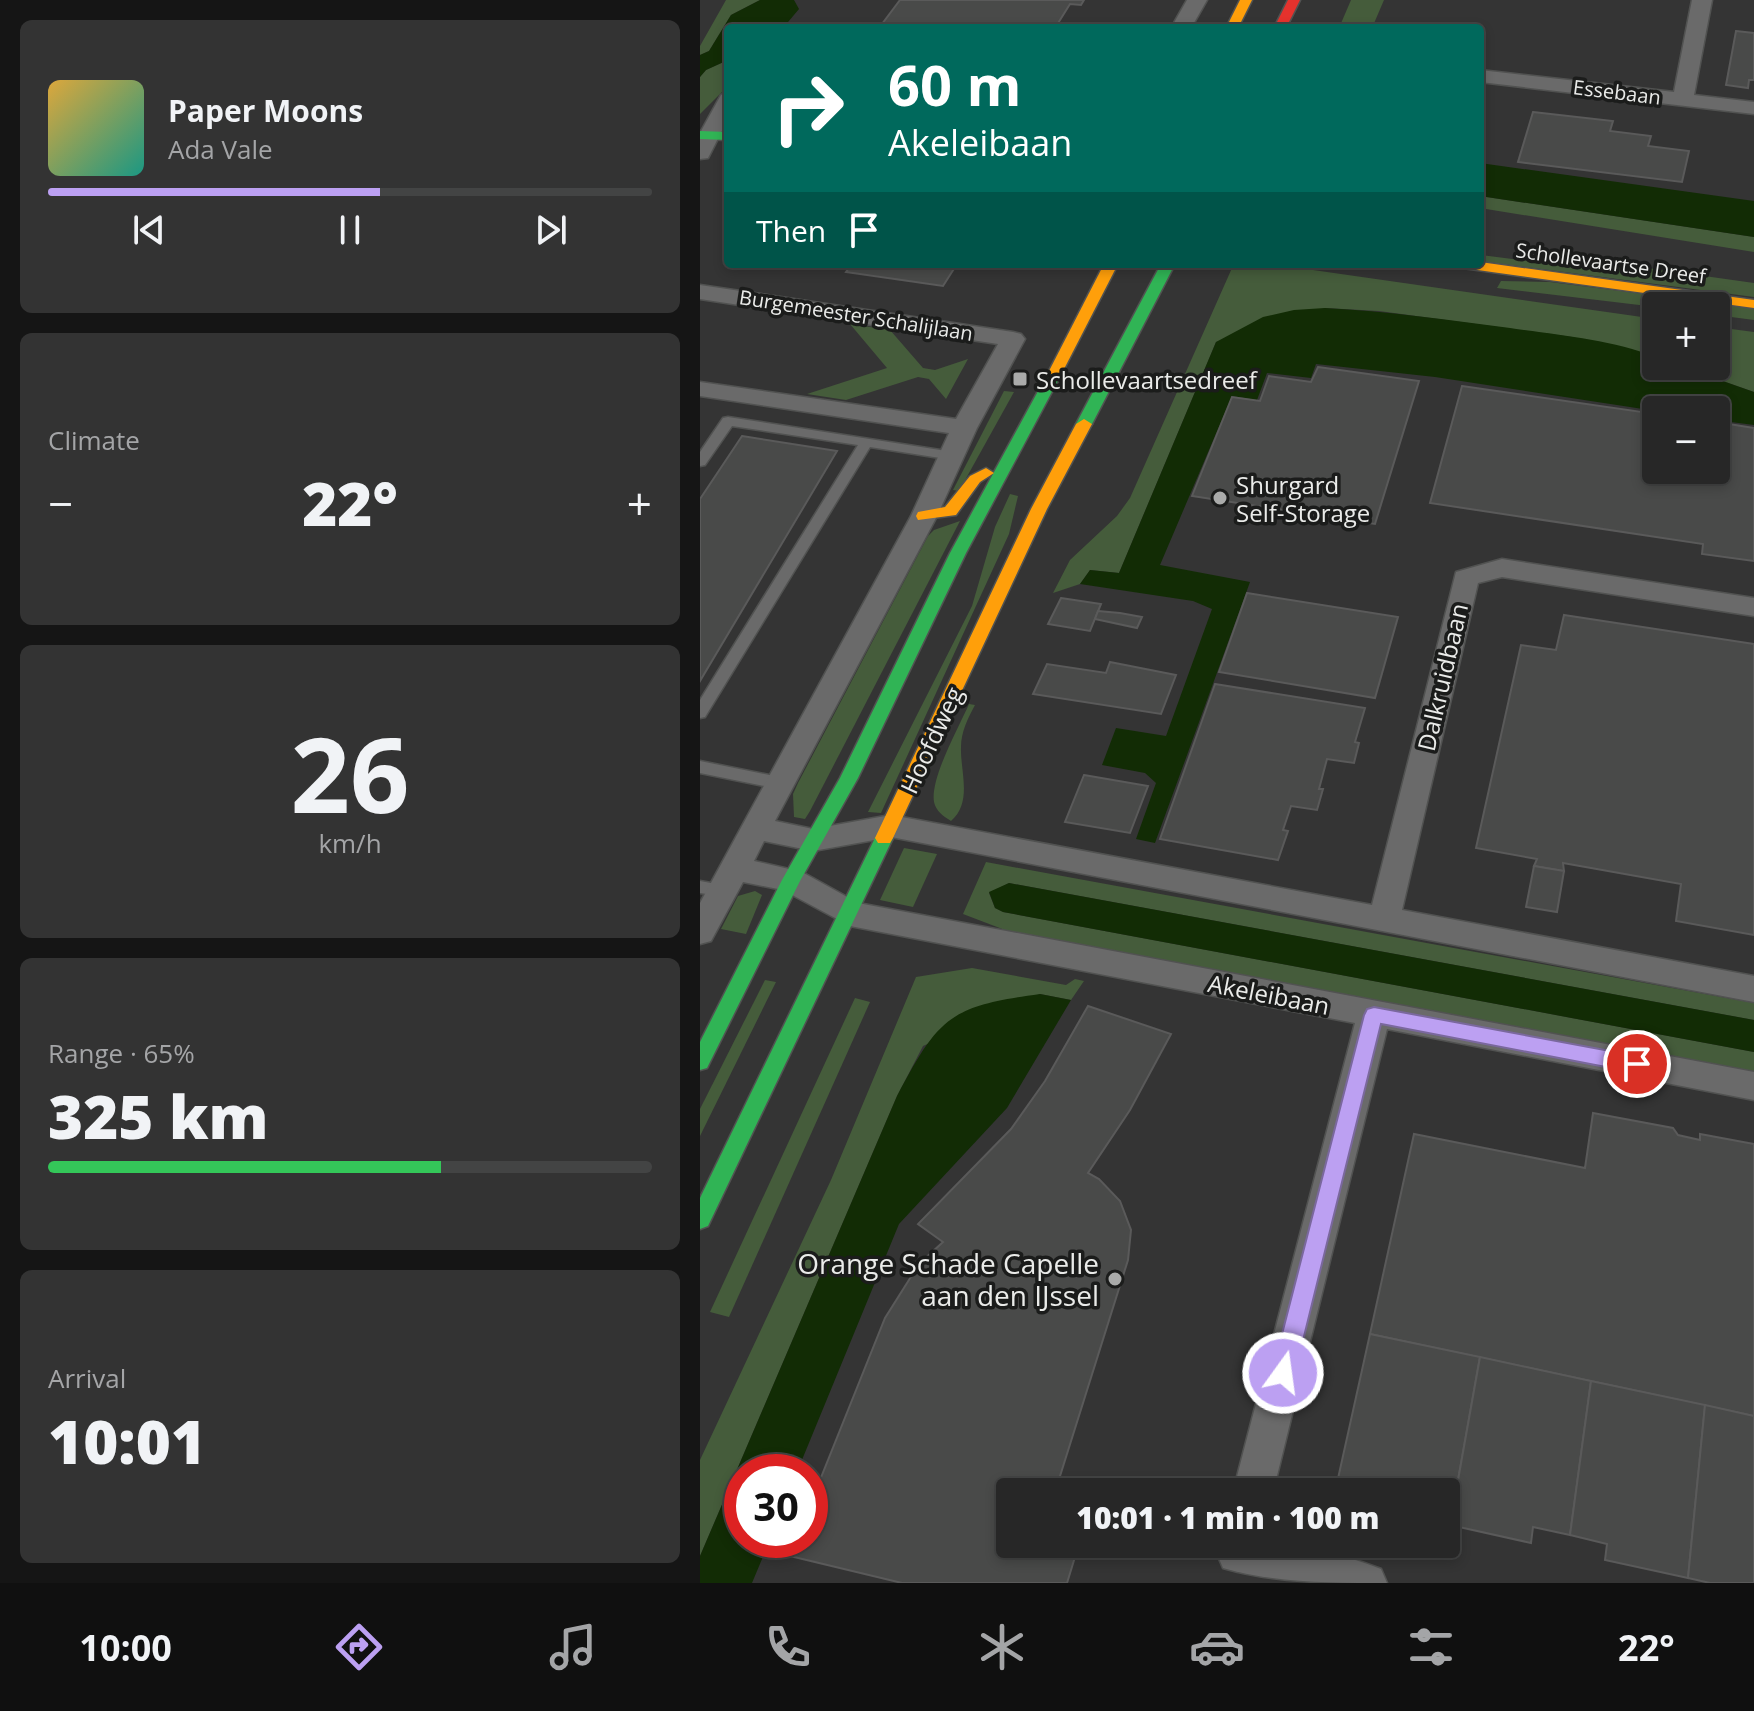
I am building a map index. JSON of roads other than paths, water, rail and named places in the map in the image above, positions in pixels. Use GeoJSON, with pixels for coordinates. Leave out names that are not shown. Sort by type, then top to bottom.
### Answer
{"type":"FeatureCollection","features":[{"type":"Feature","properties":{"kind":"main road"},"geometry":{"type":"LineString","coordinates":[[1234,24],[1246,0]]}},
{"type":"Feature","properties":{"kind":"main road"},"geometry":{"type":"LineString","coordinates":[[1282,24],[1294,0]]}},
{"type":"Feature","properties":{"kind":"main road","name":"Schollevaartse Dreef"},"geometry":{"type":"LineString","coordinates":[[1484,267],[1754,304]]}},
{"type":"Feature","properties":{"kind":"main road"},"geometry":{"type":"LineString","coordinates":[[700,1062],[791,880],[849,778],[958,553],[1009,463],[1109,268]]}},
{"type":"Feature","properties":{"kind":"main road","name":"Hoofdweg"},"geometry":{"type":"LineString","coordinates":[[700,1220],[850,914],[1039,509],[1166,268]]}},
{"type":"Feature","properties":{"kind":"main road"},"geometry":{"type":"LineString","coordinates":[[924,516],[950,511],[975,479],[1009,463]]}},
{"type":"Feature","properties":{"kind":"street"},"geometry":{"type":"LineString","coordinates":[[1183,24],[1197,0]]}},
{"type":"Feature","properties":{"kind":"street"},"geometry":{"type":"LineString","coordinates":[[1683,99],[1702,0]]}},
{"type":"Feature","properties":{"kind":"street","name":"Essebaan"},"geometry":{"type":"LineString","coordinates":[[1484,76],[1754,108]]}},
{"type":"Feature","properties":{"kind":"street"},"geometry":{"type":"LineString","coordinates":[[708,146],[724,108]]}},
{"type":"Feature","properties":{"kind":"street","name":"Burgemeester Schalijlaan"},"geometry":{"type":"LineString","coordinates":[[700,292],[1013,339],[964,428]]}},
{"type":"Feature","properties":{"kind":"street"},"geometry":{"type":"LineString","coordinates":[[700,389],[964,428],[924,516],[755,828],[718,882],[700,932]]}},
{"type":"Feature","properties":{"kind":"street","name":"Dalkruidbaan"},"geometry":{"type":"LineString","coordinates":[[1384,920],[1466,578],[1502,568],[1754,607]]}},
{"type":"Feature","properties":{"kind":"street"},"geometry":{"type":"LineString","coordinates":[[755,828],[813,840],[891,826],[1754,989]]}},
{"type":"Feature","properties":{"kind":"street"},"geometry":{"type":"LineString","coordinates":[[718,882],[791,880]]}},
{"type":"Feature","properties":{"kind":"street","name":"Akeleibaan"},"geometry":{"type":"LineString","coordinates":[[791,880],[850,914],[1754,1086]]}},
{"type":"Feature","properties":{"kind":"street"},"geometry":{"type":"LineString","coordinates":[[1257,1478],[1374,1015]]}},
{"type":"Feature","properties":{"kind":"street"},"geometry":{"type":"LineString","coordinates":[[1255,1558],[1367,1583]]}},
{"type":"Feature","properties":{"kind":"lane"},"geometry":{"type":"LineString","coordinates":[[700,462],[728,421],[953,456]]}},
{"type":"Feature","properties":{"kind":"lane"},"geometry":{"type":"LineString","coordinates":[[700,713],[866,442]]}},
{"type":"Feature","properties":{"kind":"lane"},"geometry":{"type":"LineString","coordinates":[[700,767],[779,783]]}},
{"type":"Feature","properties":{"kind":"place","name":"Schollevaartsedreef"},"geometry":{"type":"Point","coordinates":[1020,379]}},
{"type":"Feature","properties":{"kind":"place","name":"Shurgard Self-Storage"},"geometry":{"type":"Point","coordinates":[1220,498]}},
{"type":"Feature","properties":{"kind":"place","name":"Orange Schade Capelle aan den IJssel"},"geometry":{"type":"Point","coordinates":[1115,1279]}}]}
